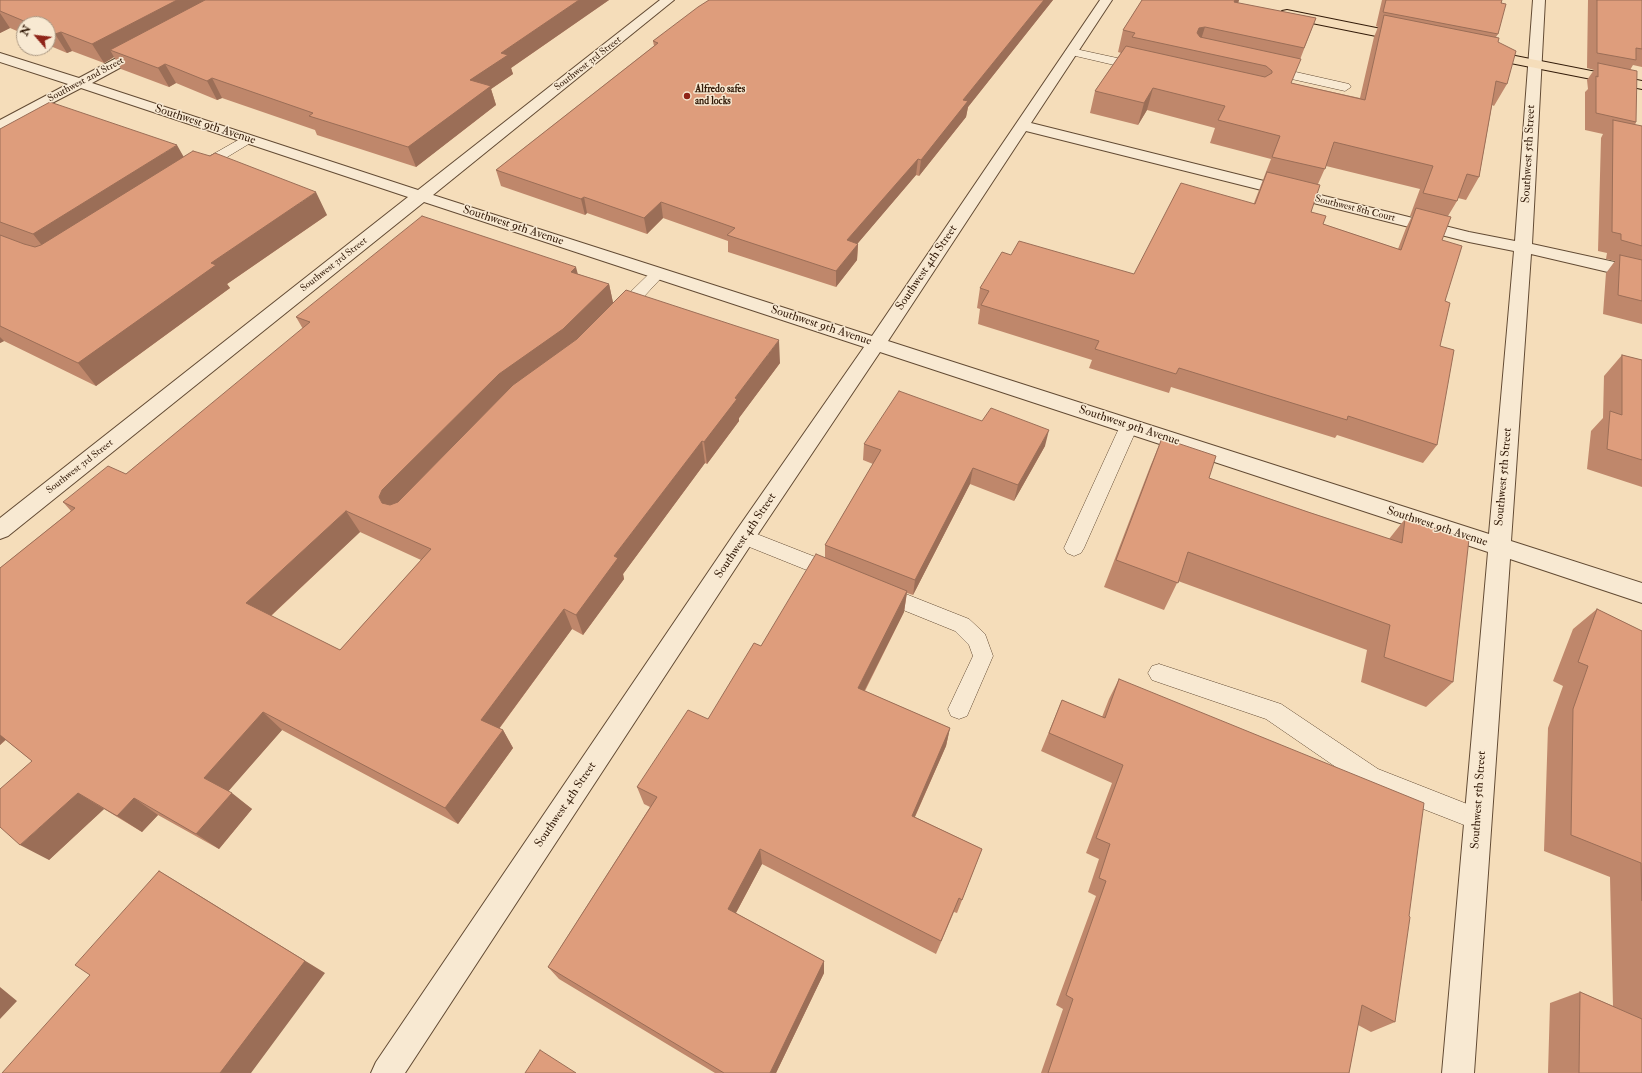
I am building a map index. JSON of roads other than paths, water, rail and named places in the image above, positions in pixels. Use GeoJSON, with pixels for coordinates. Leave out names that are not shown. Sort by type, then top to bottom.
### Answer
{"type":"FeatureCollection","features":[{"type":"Feature","properties":{"kind":"main road"},"geometry":{"type":"LineString","coordinates":[[1272,11],[1417,40]]}},
{"type":"Feature","properties":{"kind":"main road"},"geometry":{"type":"LineString","coordinates":[[1472,51],[1642,85]]}},
{"type":"Feature","properties":{"kind":"street","name":"Southwest 3rd Street"},"geometry":{"type":"LineString","coordinates":[[0,530],[668,0]]}},
{"type":"Feature","properties":{"kind":"street","name":"Southwest 4th Street"},"geometry":{"type":"LineString","coordinates":[[387,1073],[744,537],[876,344],[1106,0]]}},
{"type":"Feature","properties":{"kind":"street","name":"Southwest 5th Street"},"geometry":{"type":"LineString","coordinates":[[1458,1073],[1477,819],[1524,248],[1539,0]]}},
{"type":"Feature","properties":{"kind":"street","name":"Southwest 2nd Street"},"geometry":{"type":"LineString","coordinates":[[0,126],[152,44]]}},
{"type":"Feature","properties":{"kind":"street","name":"Southwest 9th Avenue"},"geometry":{"type":"LineString","coordinates":[[0,57],[246,139],[1642,593]]}},
{"type":"Feature","properties":{"kind":"street","name":"Southwest 8th Court"},"geometry":{"type":"LineString","coordinates":[[1022,125],[1469,237],[1569,256],[1642,274]]}},
{"type":"Feature","properties":{"kind":"lane"},"geometry":{"type":"LineString","coordinates":[[1071,52],[1149,69]]}},
{"type":"Feature","properties":{"kind":"lane"},"geometry":{"type":"LineString","coordinates":[[1260,68],[1345,87]]}},
{"type":"Feature","properties":{"kind":"lane"},"geometry":{"type":"LineString","coordinates":[[189,175],[246,139]]}},
{"type":"Feature","properties":{"kind":"lane"},"geometry":{"type":"LineString","coordinates":[[609,323],[658,272]]}},
{"type":"Feature","properties":{"kind":"lane"},"geometry":{"type":"LineString","coordinates":[[1074,548],[1129,426]]}},
{"type":"Feature","properties":{"kind":"lane"},"geometry":{"type":"LineString","coordinates":[[744,537],[848,579]]}},
{"type":"Feature","properties":{"kind":"lane"},"geometry":{"type":"LineString","coordinates":[[869,588],[962,625],[978,640],[983,656],[959,709]]}},
{"type":"Feature","properties":{"kind":"lane"},"geometry":{"type":"LineString","coordinates":[[1160,673],[1273,712],[1370,777],[1477,819]]}},
{"type":"Feature","properties":{"kind":"place","name":"Alfredo safes and locks"},"geometry":{"type":"Point","coordinates":[687,96]}}]}
